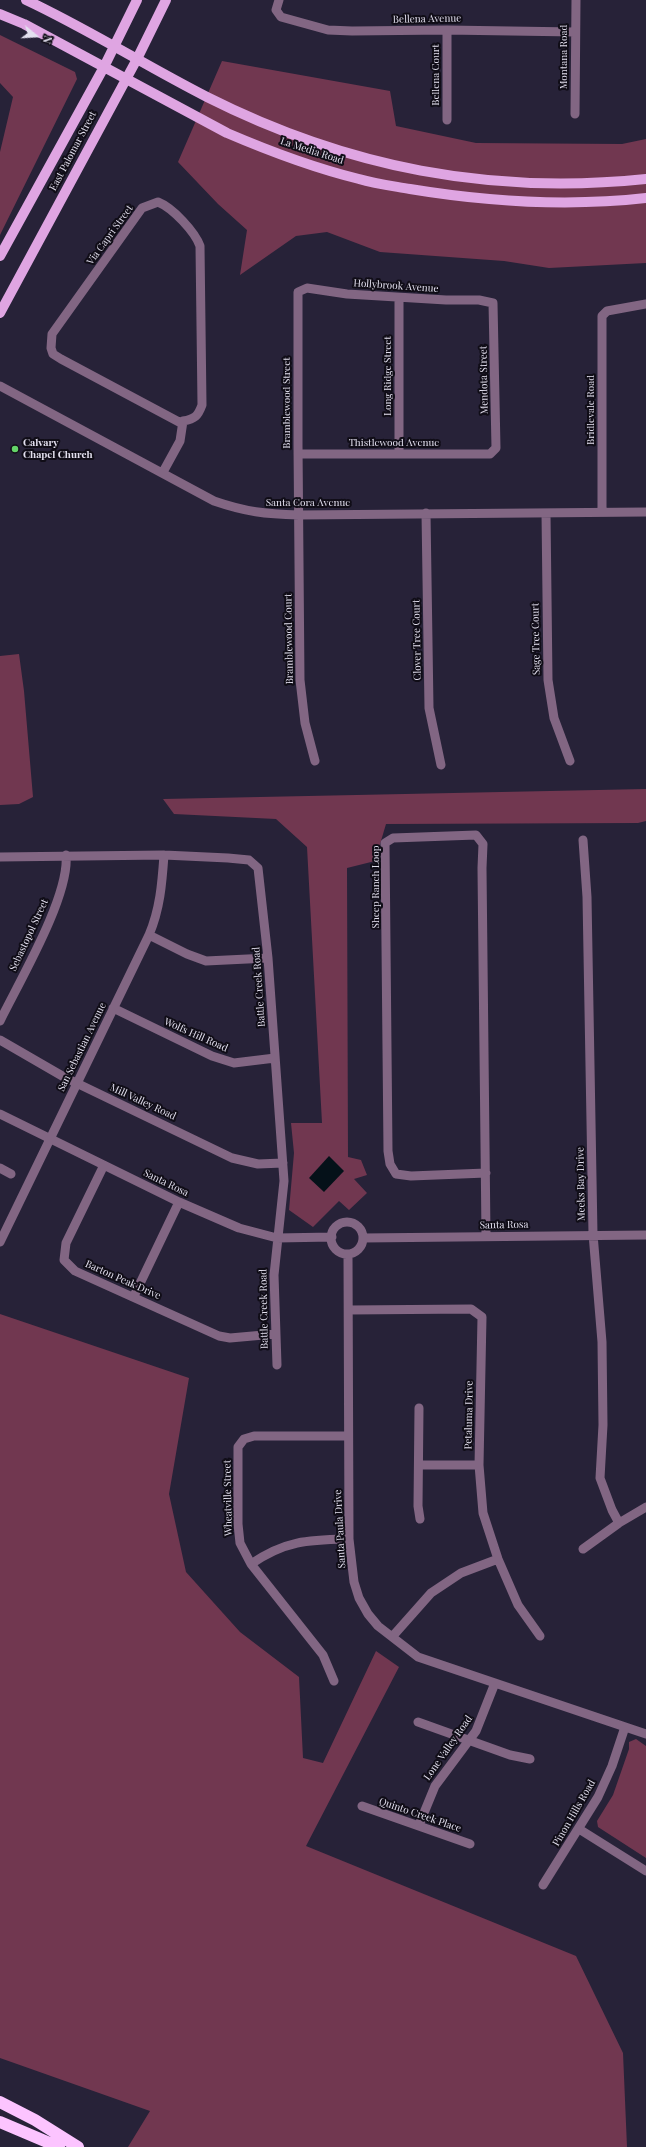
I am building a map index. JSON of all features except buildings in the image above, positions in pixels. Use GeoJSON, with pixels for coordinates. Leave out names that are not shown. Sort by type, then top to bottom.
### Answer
{"type":"FeatureCollection","features":[{"type":"Feature","properties":{"kind":"highway"},"geometry":{"type":"LineString","coordinates":[[0,2102],[35,2120],[78,2147]]}},
{"type":"Feature","properties":{"kind":"highway"},"geometry":{"type":"LineString","coordinates":[[0,2122],[58,2147]]}},
{"type":"Feature","properties":{"kind":"main road","name":"La Media Road"},"geometry":{"type":"LineString","coordinates":[[26,0],[207,96],[266,124],[323,145],[390,165],[461,178],[537,183],[578,184],[646,179]]}},
{"type":"Feature","properties":{"kind":"main road","name":"East Palomar Street"},"geometry":{"type":"LineString","coordinates":[[0,256],[104,66],[137,0]]}},
{"type":"Feature","properties":{"kind":"main road","name":"East Palomar Street"},"geometry":{"type":"LineString","coordinates":[[0,313],[137,59],[166,0]]}},
{"type":"Feature","properties":{"kind":"main road","name":"La Media Road"},"geometry":{"type":"LineString","coordinates":[[0,14],[104,66],[227,133],[260,147],[359,180],[458,197],[528,203],[573,204],[646,198]]}},
{"type":"Feature","properties":{"kind":"street","name":"Bellena Avenue"},"geometry":{"type":"LineString","coordinates":[[279,0],[276,10],[281,17],[328,30],[352,32],[446,30],[575,32]]}},
{"type":"Feature","properties":{"kind":"street","name":"Montana Road"},"geometry":{"type":"LineString","coordinates":[[575,114],[576,0]]}},
{"type":"Feature","properties":{"kind":"street","name":"Bellena Court"},"geometry":{"type":"LineString","coordinates":[[446,30],[447,120]]}},
{"type":"Feature","properties":{"kind":"street","name":"Via Capri Street"},"geometry":{"type":"LineString","coordinates":[[158,202],[166,205],[197,237],[200,246],[202,405],[199,414],[193,419],[183,421],[179,422],[61,359],[53,354],[51,348],[52,334],[142,208],[158,202]]}},
{"type":"Feature","properties":{"kind":"street","name":"Hollybrook Avenue"},"geometry":{"type":"LineString","coordinates":[[298,292],[307,288],[347,294],[399,298],[479,300],[493,303]]}},
{"type":"Feature","properties":{"kind":"street","name":"Bramblewood Street"},"geometry":{"type":"LineString","coordinates":[[298,292],[299,515]]}},
{"type":"Feature","properties":{"kind":"street","name":"Long Ridge Street"},"geometry":{"type":"LineString","coordinates":[[398,453],[399,298]]}},
{"type":"Feature","properties":{"kind":"street","name":"Mendota Street"},"geometry":{"type":"LineString","coordinates":[[490,454],[496,448],[493,303]]}},
{"type":"Feature","properties":{"kind":"street","name":"Bridlevale Road"},"geometry":{"type":"LineString","coordinates":[[602,512],[602,316],[607,311],[646,304]]}},
{"type":"Feature","properties":{"kind":"street","name":"Santa Cora Avenue"},"geometry":{"type":"LineString","coordinates":[[0,386],[163,472],[214,501],[242,511],[262,514],[299,515],[646,512]]}},
{"type":"Feature","properties":{"kind":"street"},"geometry":{"type":"LineString","coordinates":[[163,472],[180,441],[183,421]]}},
{"type":"Feature","properties":{"kind":"street","name":"Thistlewood Avenue"},"geometry":{"type":"LineString","coordinates":[[298,454],[490,454]]}},
{"type":"Feature","properties":{"kind":"street","name":"Clover Tree Court"},"geometry":{"type":"LineString","coordinates":[[426,513],[429,708],[441,765]]}},
{"type":"Feature","properties":{"kind":"street","name":"Sage Tree Court"},"geometry":{"type":"LineString","coordinates":[[546,513],[548,685],[554,718],[570,761]]}},
{"type":"Feature","properties":{"kind":"street","name":"Bramblewood Court"},"geometry":{"type":"LineString","coordinates":[[299,515],[300,680],[305,723],[315,761]]}},
{"type":"Feature","properties":{"kind":"street","name":"Sheep Ranch Loop"},"geometry":{"type":"LineString","coordinates":[[486,1173],[411,1176],[396,1174],[390,1164],[388,1151],[385,843],[393,838],[476,835],[483,844],[486,1173],[486,1236]]}},
{"type":"Feature","properties":{"kind":"street","name":"Meeks Bay Drive"},"geometry":{"type":"LineString","coordinates":[[583,840],[587,897],[593,1234],[602,1342],[603,1425],[600,1478],[612,1510],[619,1523]]}},
{"type":"Feature","properties":{"kind":"street","name":"Sebastopol Street"},"geometry":{"type":"LineString","coordinates":[[0,1021],[52,914],[67,868],[66,855]]}},
{"type":"Feature","properties":{"kind":"street","name":"Battle Creek Road"},"geometry":{"type":"LineString","coordinates":[[0,857],[164,855],[249,860],[256,864],[260,883],[268,958],[283,1163],[283,1201],[277,1238],[274,1275],[277,1365]]}},
{"type":"Feature","properties":{"kind":"street","name":"San Sebastian Avenue"},"geometry":{"type":"LineString","coordinates":[[0,1242],[149,935],[156,917],[160,899],[164,855]]}},
{"type":"Feature","properties":{"kind":"street"},"geometry":{"type":"LineString","coordinates":[[149,935],[187,954],[206,961],[268,958]]}},
{"type":"Feature","properties":{"kind":"street","name":"Wolfs Hill Road"},"geometry":{"type":"LineString","coordinates":[[113,1008],[212,1056],[234,1063],[275,1058]]}},
{"type":"Feature","properties":{"kind":"street","name":"Mill Valley Road"},"geometry":{"type":"LineString","coordinates":[[0,1040],[77,1084],[232,1158],[258,1164],[283,1163]]}},
{"type":"Feature","properties":{"kind":"street","name":"Santa Rosa"},"geometry":{"type":"LineString","coordinates":[[0,1114],[179,1202],[239,1228],[277,1238],[332,1237]]}},
{"type":"Feature","properties":{"kind":"street","name":"Barton Peak Drive"},"geometry":{"type":"LineString","coordinates":[[104,1165],[66,1244],[64,1260],[75,1271],[134,1296],[219,1336],[230,1338],[275,1334]]}},
{"type":"Feature","properties":{"kind":"street"},"geometry":{"type":"LineString","coordinates":[[0,1168],[11,1174]]}},
{"type":"Feature","properties":{"kind":"street"},"geometry":{"type":"LineString","coordinates":[[134,1296],[179,1202]]}},
{"type":"Feature","properties":{"kind":"street"},"geometry":{"type":"LineString","coordinates":[[348,1222],[357,1225],[363,1238],[360,1247],[348,1254],[338,1251],[332,1242],[332,1237],[338,1225],[348,1222]]}},
{"type":"Feature","properties":{"kind":"street","name":"Santa Rosa"},"geometry":{"type":"LineString","coordinates":[[363,1238],[593,1234],[646,1235]]}},
{"type":"Feature","properties":{"kind":"street","name":"Santa Paula Drive"},"geometry":{"type":"LineString","coordinates":[[348,1254],[349,1310],[347,1436],[349,1539],[354,1582],[359,1598],[368,1614],[378,1626],[418,1657],[646,1734]]}},
{"type":"Feature","properties":{"kind":"street","name":"Petaluma Drive"},"geometry":{"type":"LineString","coordinates":[[349,1310],[471,1309],[482,1316],[479,1465],[482,1513],[498,1559],[518,1605],[540,1636]]}},
{"type":"Feature","properties":{"kind":"street"},"geometry":{"type":"LineString","coordinates":[[419,1408],[418,1506],[420,1519]]}},
{"type":"Feature","properties":{"kind":"street","name":"Wheatville Street"},"geometry":{"type":"LineString","coordinates":[[334,1681],[323,1655],[251,1564],[240,1543],[238,1524],[238,1447],[244,1439],[254,1436],[347,1436]]}},
{"type":"Feature","properties":{"kind":"street"},"geometry":{"type":"LineString","coordinates":[[419,1465],[479,1465]]}},
{"type":"Feature","properties":{"kind":"street"},"geometry":{"type":"LineString","coordinates":[[583,1549],[619,1523],[646,1507]]}},
{"type":"Feature","properties":{"kind":"street"},"geometry":{"type":"LineString","coordinates":[[251,1564],[282,1547],[300,1542],[349,1539]]}},
{"type":"Feature","properties":{"kind":"street"},"geometry":{"type":"LineString","coordinates":[[392,1637],[431,1593],[461,1573],[498,1559]]}},
{"type":"Feature","properties":{"kind":"street","name":"Lone Valley Road"},"geometry":{"type":"LineString","coordinates":[[419,1825],[434,1786],[469,1740],[482,1718],[495,1683]]}},
{"type":"Feature","properties":{"kind":"street"},"geometry":{"type":"LineString","coordinates":[[418,1722],[510,1755],[530,1759]]}},
{"type":"Feature","properties":{"kind":"street","name":"Pinon Hills Road"},"geometry":{"type":"LineString","coordinates":[[543,1885],[598,1797],[612,1766],[625,1727]]}},
{"type":"Feature","properties":{"kind":"street","name":"Quinto Creek Place"},"geometry":{"type":"LineString","coordinates":[[362,1806],[470,1844]]}},
{"type":"Feature","properties":{"kind":"street"},"geometry":{"type":"LineString","coordinates":[[579,1829],[646,1871]]}},
{"type":"Feature","properties":{"kind":"shaded area"},"geometry":{"type":"Polygon","coordinates":[[[0,35],[75,72],[77,79],[0,235],[0,152],[13,97],[0,83],[0,35]]]}},
{"type":"Feature","properties":{"kind":"shaded area"},"geometry":{"type":"Polygon","coordinates":[[[222,61],[390,91],[396,126],[476,143],[622,144],[646,139],[646,263],[549,268],[504,261],[380,252],[327,232],[296,236],[240,275],[247,230],[218,204],[178,162],[222,61]]]}},
{"type":"Feature","properties":{"kind":"shaded area"},"geometry":{"type":"Polygon","coordinates":[[[19,654],[24,691],[33,797],[19,804],[0,805],[0,656],[19,654]]]}},
{"type":"Feature","properties":{"kind":"shaded area"},"geometry":{"type":"Polygon","coordinates":[[[646,789],[646,821],[638,823],[386,824],[375,861],[347,868],[348,1157],[361,1160],[367,1175],[354,1179],[367,1193],[349,1210],[339,1201],[313,1227],[289,1210],[294,1153],[291,1123],[322,1123],[307,847],[276,819],[174,814],[163,799],[646,789]]]}},
{"type":"Feature","properties":{"kind":"shaded area"},"geometry":{"type":"Polygon","coordinates":[[[329,1156],[344,1171],[324,1192],[309,1178],[329,1156]]]}},
{"type":"Feature","properties":{"kind":"shaded area"},"geometry":{"type":"Polygon","coordinates":[[[0,1314],[189,1378],[169,1494],[186,1572],[240,1632],[299,1677],[303,1758],[323,1763],[376,1651],[399,1667],[306,1846],[576,1956],[623,2053],[627,2147],[128,2147],[150,2111],[0,2058],[0,1314]]]}},
{"type":"Feature","properties":{"kind":"shaded area"},"geometry":{"type":"Polygon","coordinates":[[[636,1739],[646,1746],[646,1858],[598,1827],[597,1821],[613,1795],[629,1749],[629,1742],[636,1739]]]}},
{"type":"Feature","properties":{"kind":"place","name":"Calvary Chapel Church"},"geometry":{"type":"Point","coordinates":[15,449]}}]}
